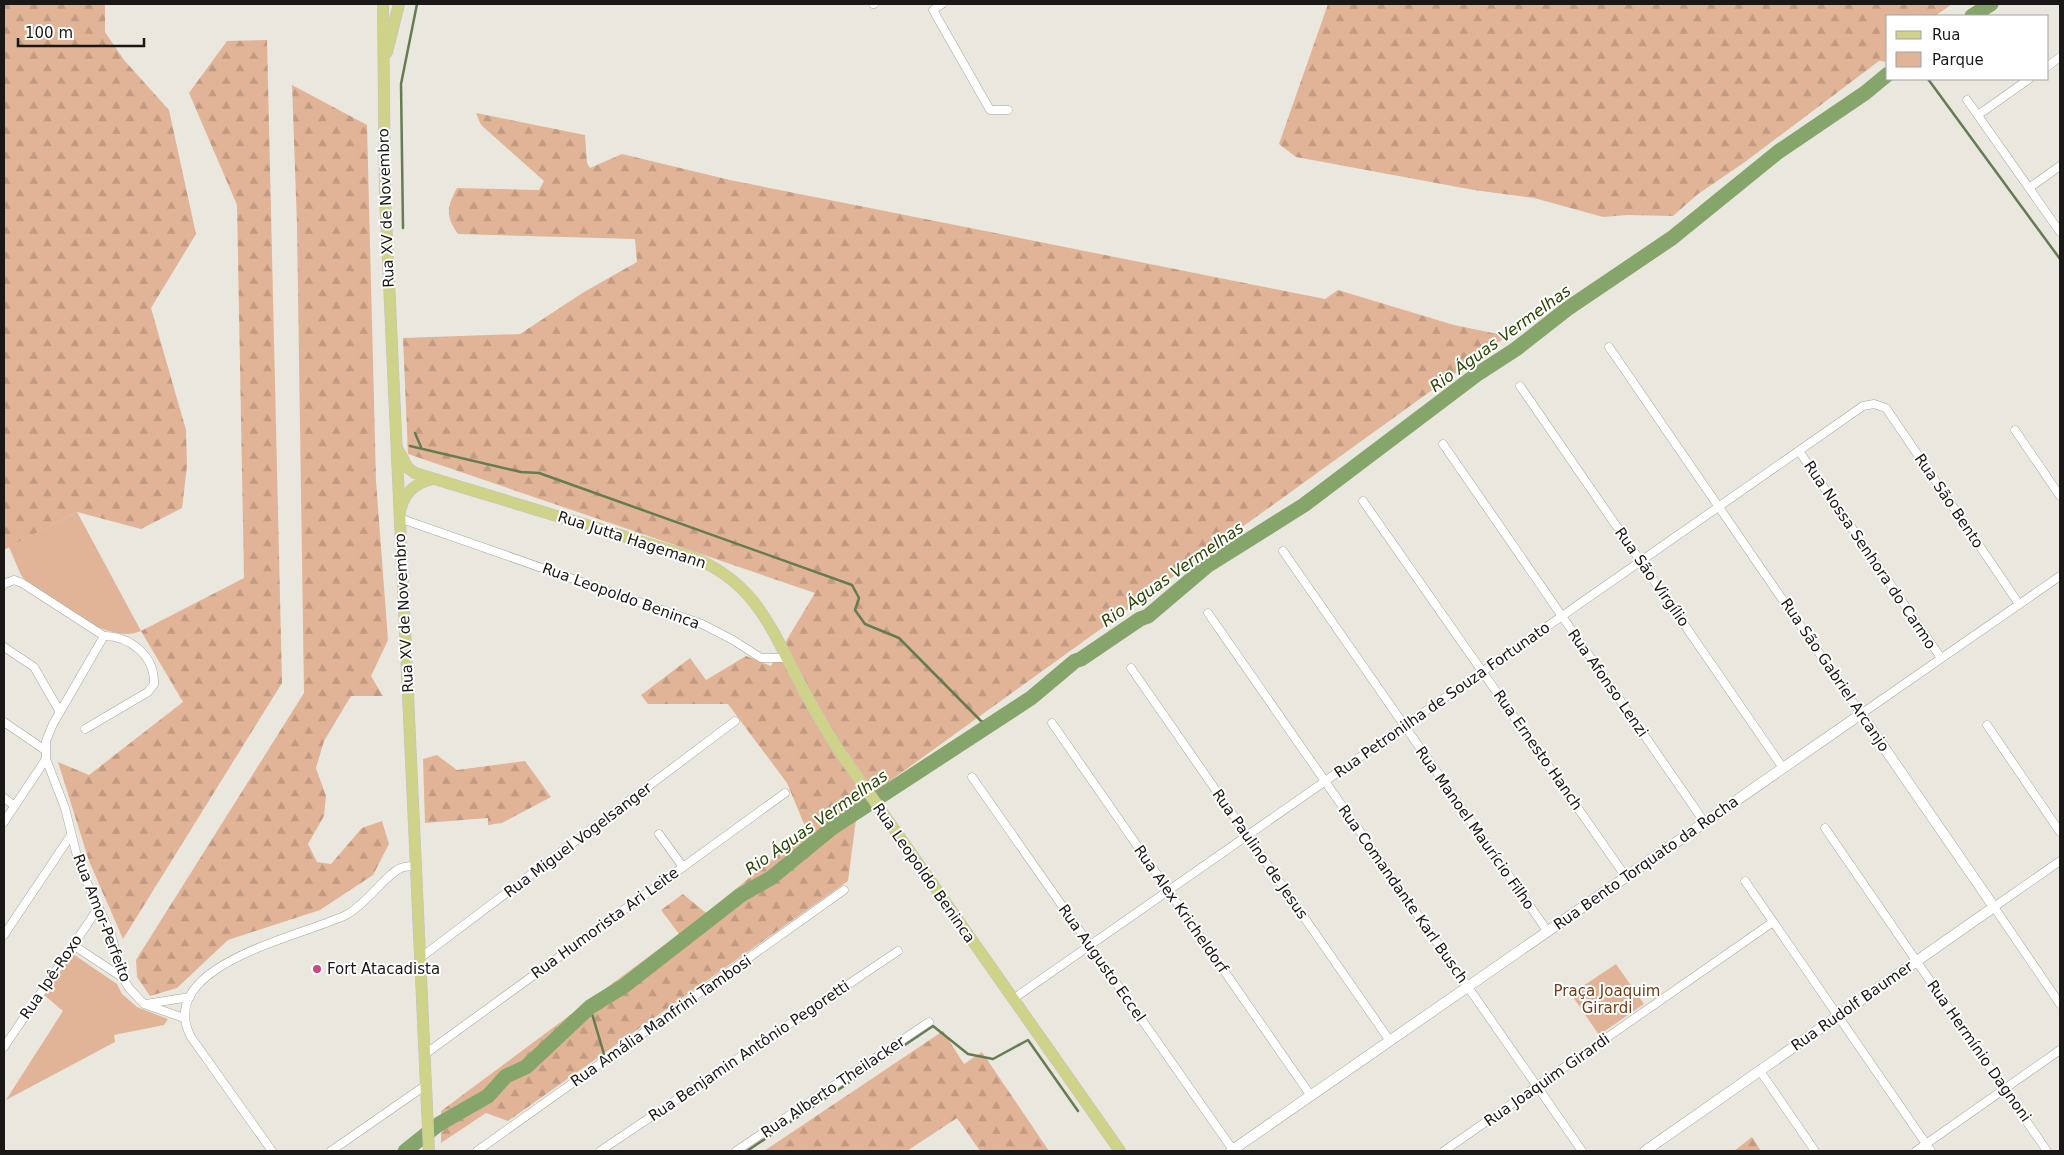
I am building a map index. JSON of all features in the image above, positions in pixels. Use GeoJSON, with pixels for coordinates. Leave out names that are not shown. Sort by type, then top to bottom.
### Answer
{"type":"FeatureCollection","features":[{"type":"Feature","properties":{"kind":"main road","name":"Rua XV de Novembro"},"geometry":{"type":"LineString","coordinates":[[384,4],[382,74],[385,195],[429,1148]]}},
{"type":"Feature","properties":{"kind":"main road","name":"Rua XV de Novembro"},"geometry":{"type":"LineString","coordinates":[[382,74],[399,4]]}},
{"type":"Feature","properties":{"kind":"main road","name":"Rua Jutta Hagemann"},"geometry":{"type":"LineString","coordinates":[[397,446],[408,468],[415,472],[709,564],[731,578],[749,595],[766,618],[787,658]]}},
{"type":"Feature","properties":{"kind":"main road"},"geometry":{"type":"LineString","coordinates":[[400,518],[402,505],[410,490],[423,481],[435,479]]}},
{"type":"Feature","properties":{"kind":"main road","name":"Rua Leopoldo Beninca"},"geometry":{"type":"LineString","coordinates":[[787,658],[825,730],[1120,1151]]}},
{"type":"Feature","properties":{"kind":"street"},"geometry":{"type":"LineString","coordinates":[[942,4],[934,10],[990,110],[1008,110]]}},
{"type":"Feature","properties":{"kind":"street"},"geometry":{"type":"LineString","coordinates":[[2049,65],[2060,57]]}},
{"type":"Feature","properties":{"kind":"street"},"geometry":{"type":"LineString","coordinates":[[1978,115],[2028,80]]}},
{"type":"Feature","properties":{"kind":"street"},"geometry":{"type":"LineString","coordinates":[[1967,100],[2060,232]]}},
{"type":"Feature","properties":{"kind":"street"},"geometry":{"type":"LineString","coordinates":[[2029,188],[2060,166]]}},
{"type":"Feature","properties":{"kind":"street","name":"Rua São Gabriel Arcanjo"},"geometry":{"type":"LineString","coordinates":[[1609,346],[2060,1004]]}},
{"type":"Feature","properties":{"kind":"street","name":"Rua São Virgílio"},"geometry":{"type":"LineString","coordinates":[[1520,386],[1783,768]]}},
{"type":"Feature","properties":{"kind":"street","name":"Rua Petronilha de Souza Fortunato"},"geometry":{"type":"LineString","coordinates":[[1012,999],[1864,406],[1874,404]]}},
{"type":"Feature","properties":{"kind":"street","name":"Rua São Bento"},"geometry":{"type":"LineString","coordinates":[[1874,404],[1886,408],[2019,604]]}},
{"type":"Feature","properties":{"kind":"street"},"geometry":{"type":"LineString","coordinates":[[2015,430],[2060,496]]}},
{"type":"Feature","properties":{"kind":"street","name":"Rua Afonso Lenzi"},"geometry":{"type":"LineString","coordinates":[[1444,444],[1704,823]]}},
{"type":"Feature","properties":{"kind":"street","name":"Rua Nossa Senhora do Carmo"},"geometry":{"type":"LineString","coordinates":[[1799,451],[1941,658]]}},
{"type":"Feature","properties":{"kind":"street","name":"Rua Ernesto Hanch"},"geometry":{"type":"LineString","coordinates":[[1363,501],[1626,877]]}},
{"type":"Feature","properties":{"kind":"street","name":"Rua Leopoldo Beninca"},"geometry":{"type":"LineString","coordinates":[[400,518],[702,624],[761,658],[787,658]]}},
{"type":"Feature","properties":{"kind":"street","name":"Rua Manoel Maurício Filho"},"geometry":{"type":"LineString","coordinates":[[1283,552],[1548,932]]}},
{"type":"Feature","properties":{"kind":"street","name":"Rua Bento Torquato da Rocha"},"geometry":{"type":"LineString","coordinates":[[1232,1150],[2060,576]]}},
{"type":"Feature","properties":{"kind":"street"},"geometry":{"type":"LineString","coordinates":[[4,584],[14,580],[22,583],[104,636],[122,638],[140,650],[150,666],[154,684],[148,692],[85,729]]}},
{"type":"Feature","properties":{"kind":"street","name":"Rua Comandante Karl Busch"},"geometry":{"type":"LineString","coordinates":[[1208,613],[1582,1151]]}},
{"type":"Feature","properties":{"kind":"street","name":"Rua Amor-Perfeito"},"geometry":{"type":"LineString","coordinates":[[104,636],[48,733],[45,750],[46,759],[62,798],[80,868],[111,934],[124,978],[136,997],[144,1004]]}},
{"type":"Feature","properties":{"kind":"street"},"geometry":{"type":"LineString","coordinates":[[4,647],[34,667],[60,712]]}},
{"type":"Feature","properties":{"kind":"street","name":"Rua Paulino de Jesus"},"geometry":{"type":"LineString","coordinates":[[1131,668],[1390,1041]]}},
{"type":"Feature","properties":{"kind":"street","name":"Rua Miguel Vogelsanger"},"geometry":{"type":"LineString","coordinates":[[420,958],[735,721]]}},
{"type":"Feature","properties":{"kind":"street"},"geometry":{"type":"LineString","coordinates":[[4,722],[45,750]]}},
{"type":"Feature","properties":{"kind":"street","name":"Rua Alex Kricheldorf"},"geometry":{"type":"LineString","coordinates":[[1052,723],[1311,1096]]}},
{"type":"Feature","properties":{"kind":"street"},"geometry":{"type":"LineString","coordinates":[[1987,725],[2060,832]]}},
{"type":"Feature","properties":{"kind":"street"},"geometry":{"type":"LineString","coordinates":[[4,822],[46,759]]}},
{"type":"Feature","properties":{"kind":"street","name":"Rua Augusto Eccel"},"geometry":{"type":"LineString","coordinates":[[972,777],[1232,1150]]}},
{"type":"Feature","properties":{"kind":"street","name":"Rua Humorista Ari Leite"},"geometry":{"type":"LineString","coordinates":[[425,1054],[785,793]]}},
{"type":"Feature","properties":{"kind":"street"},"geometry":{"type":"LineString","coordinates":[[4,798],[15,806]]}},
{"type":"Feature","properties":{"kind":"street","name":"Rua Hermínio Dagnoni"},"geometry":{"type":"LineString","coordinates":[[1824,828],[2048,1151]]}},
{"type":"Feature","properties":{"kind":"street"},"geometry":{"type":"LineString","coordinates":[[659,834],[683,867]]}},
{"type":"Feature","properties":{"kind":"street"},"geometry":{"type":"LineString","coordinates":[[4,935],[71,835]]}},
{"type":"Feature","properties":{"kind":"street","name":"Rua Rudolf Baumer"},"geometry":{"type":"LineString","coordinates":[[1645,1151],[2060,861]]}},
{"type":"Feature","properties":{"kind":"street"},"geometry":{"type":"LineString","coordinates":[[272,1151],[192,1037],[184,1018],[185,1009],[190,997],[206,977],[227,962],[345,915],[367,900],[395,871],[416,866]]}},
{"type":"Feature","properties":{"kind":"street"},"geometry":{"type":"LineString","coordinates":[[1745,881],[1931,1151]]}},
{"type":"Feature","properties":{"kind":"street","name":"Rua Amália Manfrini Tambosi"},"geometry":{"type":"LineString","coordinates":[[477,1151],[844,890]]}},
{"type":"Feature","properties":{"kind":"street","name":"Rua Ipê-Roxo"},"geometry":{"type":"LineString","coordinates":[[4,1046],[99,907]]}},
{"type":"Feature","properties":{"kind":"street","name":"Rua Joaquim Girardi"},"geometry":{"type":"LineString","coordinates":[[1444,1151],[1773,922]]}},
{"type":"Feature","properties":{"kind":"street"},"geometry":{"type":"LineString","coordinates":[[73,945],[124,978]]}},
{"type":"Feature","properties":{"kind":"street","name":"Rua Benjamin Antônio Pegoretti"},"geometry":{"type":"LineString","coordinates":[[600,1151],[898,951]]}},
{"type":"Feature","properties":{"kind":"street"},"geometry":{"type":"LineString","coordinates":[[144,1004],[190,997]]}},
{"type":"Feature","properties":{"kind":"street"},"geometry":{"type":"LineString","coordinates":[[144,1004],[184,1018]]}},
{"type":"Feature","properties":{"kind":"street","name":"Rua Alberto Theilacker"},"geometry":{"type":"LineString","coordinates":[[736,1151],[929,1022]]}},
{"type":"Feature","properties":{"kind":"street"},"geometry":{"type":"LineString","coordinates":[[1916,1151],[2060,1050]]}},
{"type":"Feature","properties":{"kind":"street"},"geometry":{"type":"LineString","coordinates":[[1760,1071],[1815,1151]]}},
{"type":"Feature","properties":{"kind":"street"},"geometry":{"type":"LineString","coordinates":[[331,1151],[426,1085]]}},
{"type":"Feature","properties":{"kind":"green space"},"geometry":{"type":"Polygon","coordinates":[[[4,4],[105,4],[105,32],[124,60],[169,110],[196,234],[151,308],[186,430],[187,466],[182,508],[141,529],[77,512],[4,550],[4,4]]]}},
{"type":"Feature","properties":{"kind":"green space"},"geometry":{"type":"Polygon","coordinates":[[[1328,4],[1952,4],[1936,15],[1886,15],[1886,62],[1879,61],[1745,162],[1698,194],[1673,216],[1628,215],[1603,217],[1534,198],[1474,190],[1296,157],[1279,144],[1328,4]]]}},
{"type":"Feature","properties":{"kind":"green space"},"geometry":{"type":"Polygon","coordinates":[[[267,40],[282,683],[123,939],[89,861],[58,762],[89,775],[183,702],[141,631],[244,578],[237,205],[189,93],[227,41],[267,40]]]}},
{"type":"Feature","properties":{"kind":"green space"},"geometry":{"type":"Polygon","coordinates":[[[292,85],[367,125],[376,481],[388,640],[371,676],[383,696],[351,696],[324,741],[316,768],[326,796],[324,816],[308,844],[317,862],[331,864],[362,828],[382,821],[389,844],[373,875],[320,910],[228,940],[177,988],[150,996],[137,977],[136,960],[304,693],[297,225],[292,85]]]}},
{"type":"Feature","properties":{"kind":"green space"},"geometry":{"type":"Polygon","coordinates":[[[476,113],[585,135],[587,163],[590,168],[622,154],[730,180],[1325,299],[1338,290],[1454,325],[1507,336],[858,804],[848,881],[508,1121],[486,1113],[441,1143],[441,1111],[679,934],[661,910],[683,894],[706,913],[807,831],[787,783],[728,704],[648,704],[641,695],[690,658],[706,680],[746,656],[771,666],[815,593],[408,454],[403,338],[520,334],[584,292],[637,262],[635,239],[458,234],[449,217],[449,206],[457,188],[539,190],[544,181],[481,125],[476,113]]]}},
{"type":"Feature","properties":{"kind":"green space"},"geometry":{"type":"Polygon","coordinates":[[[77,512],[141,631],[128,634],[98,627],[66,609],[27,582],[21,575],[9,547],[77,512]]]}},
{"type":"Feature","properties":{"kind":"green space"},"geometry":{"type":"Polygon","coordinates":[[[437,755],[457,770],[525,761],[551,797],[502,823],[488,825],[488,818],[425,823],[423,759],[437,755]]]}},
{"type":"Feature","properties":{"kind":"green space"},"geometry":{"type":"Polygon","coordinates":[[[73,954],[117,984],[122,994],[137,1007],[168,1019],[164,1025],[114,1035],[115,1042],[6,1100],[63,1011],[44,995],[73,954]]]}},
{"type":"Feature","properties":{"kind":"green space","name":"Praça Joaquim Girardi"},"geometry":{"type":"Polygon","coordinates":[[[1616,964],[1644,1004],[1599,1035],[1571,994],[1616,964]]]}},
{"type":"Feature","properties":{"kind":"green space"},"geometry":{"type":"Polygon","coordinates":[[[943,1031],[964,1064],[982,1052],[1049,1151],[980,1151],[957,1118],[907,1151],[764,1151],[943,1031]]]}},
{"type":"Feature","properties":{"kind":"green space"},"geometry":{"type":"Polygon","coordinates":[[[1752,1137],[1761,1151],[1734,1151],[1752,1137]]]}},
{"type":"Feature","properties":{"kind":"waterway"},"geometry":{"type":"LineString","coordinates":[[403,228],[401,84],[417,4]]}},
{"type":"Feature","properties":{"kind":"waterway","name":"Rio Águas Vermelhas"},"geometry":{"type":"LineString","coordinates":[[1974,15],[1991,4]]}},
{"type":"Feature","properties":{"kind":"waterway","name":"Rio Águas Vermelhas"},"geometry":{"type":"LineString","coordinates":[[405,1151],[439,1124],[488,1096],[506,1076],[526,1067],[590,1007],[624,986],[741,895],[771,878],[832,828],[1031,698],[1075,661],[1081,659],[1140,619],[1148,616],[1207,566],[1304,505],[1476,375],[1516,349],[1567,309],[1672,238],[1778,152],[1865,93],[1886,76]]}},
{"type":"Feature","properties":{"kind":"waterway"},"geometry":{"type":"LineString","coordinates":[[1929,80],[2060,259]]}},
{"type":"Feature","properties":{"kind":"waterway"},"geometry":{"type":"LineString","coordinates":[[415,433],[421,447]]}},
{"type":"Feature","properties":{"kind":"waterway"},"geometry":{"type":"LineString","coordinates":[[410,446],[521,472],[539,473],[852,585],[859,598],[855,610],[865,624],[899,638],[981,721],[990,724]]}},
{"type":"Feature","properties":{"kind":"waterway"},"geometry":{"type":"LineString","coordinates":[[590,1007],[604,1054]]}},
{"type":"Feature","properties":{"kind":"waterway"},"geometry":{"type":"LineString","coordinates":[[747,1151],[933,1026],[968,1054],[993,1059],[1028,1040],[1078,1111]]}},
{"type":"Feature","properties":{"kind":"place","name":"Fort Atacadista"},"geometry":{"type":"Point","coordinates":[317,969]}}]}
